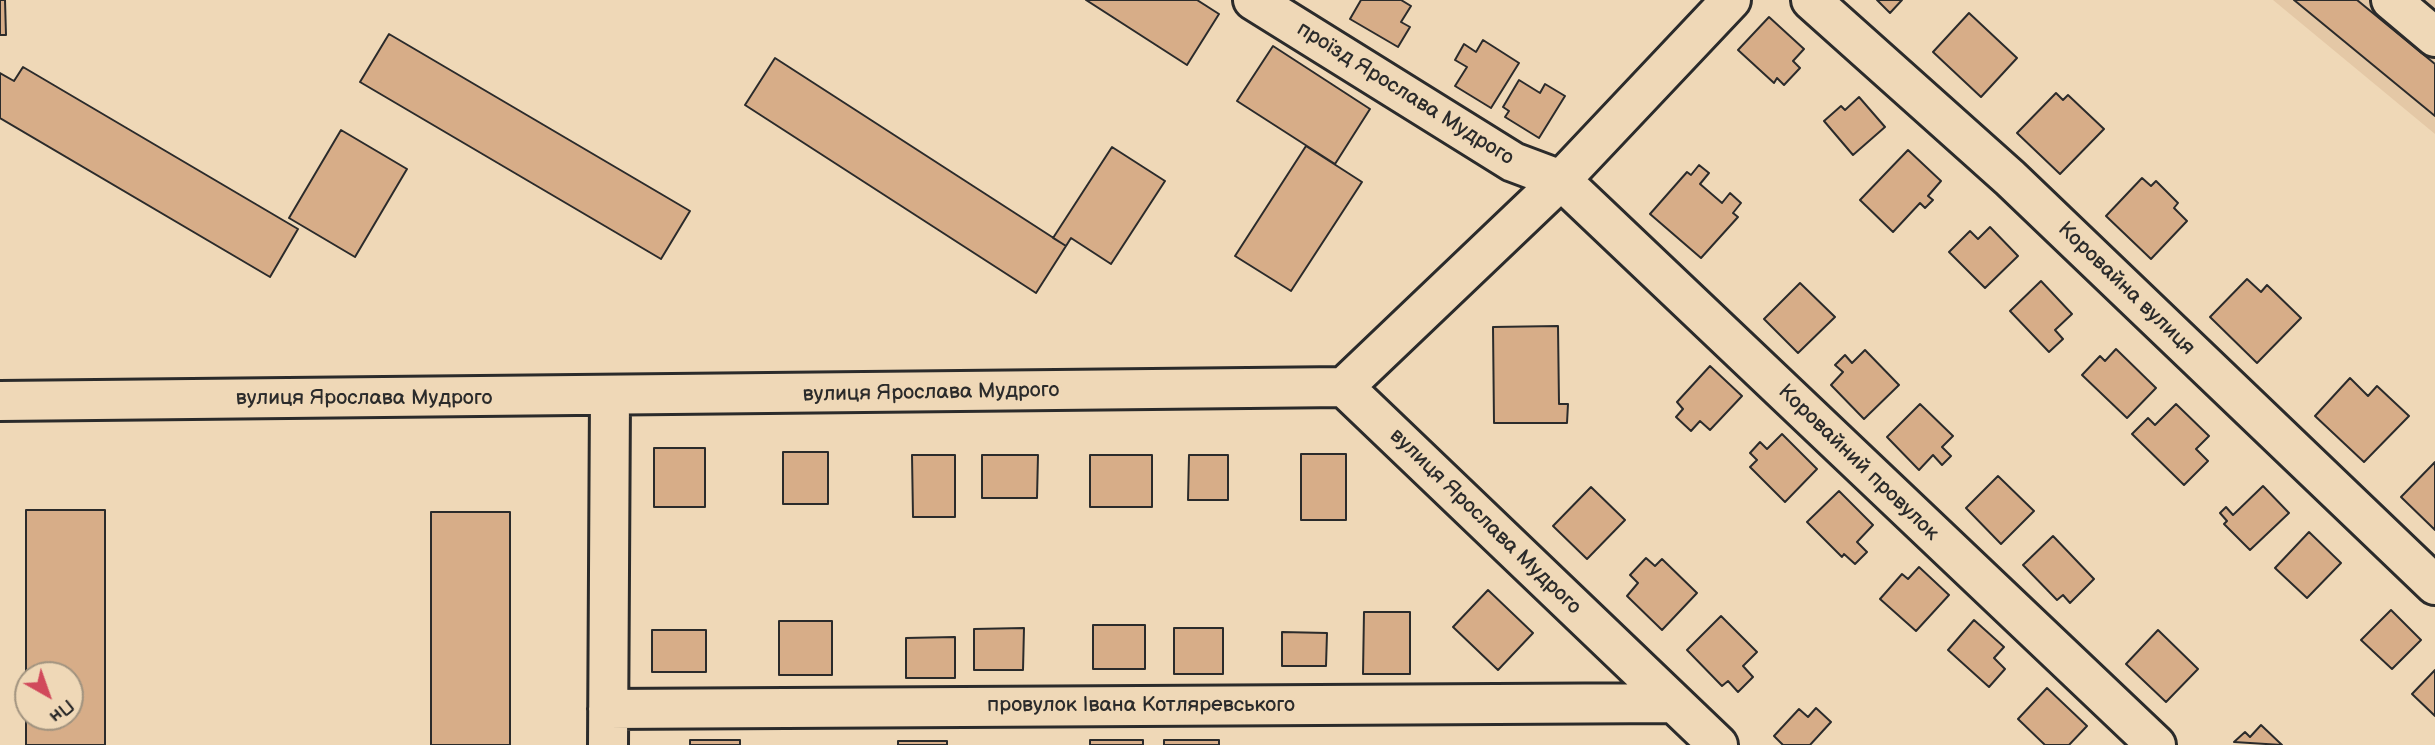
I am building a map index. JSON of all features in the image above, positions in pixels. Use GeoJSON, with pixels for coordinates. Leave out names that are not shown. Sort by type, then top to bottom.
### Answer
{"type":"FeatureCollection","features":[{"type":"Feature","properties":{"kind":"street","name":"проїзд Ярослава Мудрого"},"geometry":{"type":"LineString","coordinates":[[1253,0],[1513,162],[1561,180]]}},
{"type":"Feature","properties":{"kind":"street"},"geometry":{"type":"LineString","coordinates":[[1345,387],[1561,180],[1731,0]]}},
{"type":"Feature","properties":{"kind":"street","name":"Коровайна вулиця"},"geometry":{"type":"LineString","coordinates":[[1811,0],[2010,178],[2435,585]]}},
{"type":"Feature","properties":{"kind":"street"},"geometry":{"type":"LineString","coordinates":[[2391,0],[2435,37]]}},
{"type":"Feature","properties":{"kind":"street","name":"Коровайний провулок"},"geometry":{"type":"LineString","coordinates":[[1561,180],[2156,745]]}},
{"type":"Feature","properties":{"kind":"street","name":"вулиця Ярослава Мудрого"},"geometry":{"type":"LineString","coordinates":[[0,401],[610,397],[1345,387],[1718,745]]}},
{"type":"Feature","properties":{"kind":"street"},"geometry":{"type":"LineString","coordinates":[[608,727],[610,397]]}},
{"type":"Feature","properties":{"kind":"street","name":"провулок Івана Котляревського"},"geometry":{"type":"LineString","coordinates":[[608,727],[1674,703]]}},
{"type":"Feature","properties":{"kind":"shaded area"},"geometry":{"type":"Polygon","coordinates":[[[2273,0],[2435,0],[2435,134],[2273,0]]]}},
{"type":"Feature","properties":{"kind":"building"},"geometry":{"type":"Polygon","coordinates":[[[0,0],[5,0],[6,35],[0,35],[0,0]]]}},
{"type":"Feature","properties":{"kind":"building"},"geometry":{"type":"Polygon","coordinates":[[[1086,0],[1197,0],[1219,14],[1187,65],[1086,0]]]}},
{"type":"Feature","properties":{"kind":"building"},"geometry":{"type":"Polygon","coordinates":[[[1361,0],[1401,0],[1411,6],[1401,22],[1410,27],[1398,47],[1350,19],[1361,0]]]}},
{"type":"Feature","properties":{"kind":"building"},"geometry":{"type":"Polygon","coordinates":[[[1877,0],[1902,0],[1890,13],[1877,0]]]}},
{"type":"Feature","properties":{"kind":"building"},"geometry":{"type":"Polygon","coordinates":[[[2294,0],[2357,0],[2435,64],[2435,116],[2294,0]]]}},
{"type":"Feature","properties":{"kind":"building"},"geometry":{"type":"Polygon","coordinates":[[[1969,13],[2017,58],[1981,97],[1933,52],[1969,13]]]}},
{"type":"Feature","properties":{"kind":"building"},"geometry":{"type":"Polygon","coordinates":[[[1769,17],[1804,49],[1793,61],[1800,68],[1784,85],[1777,78],[1774,83],[1738,50],[1769,17]]]}},
{"type":"Feature","properties":{"kind":"building"},"geometry":{"type":"Polygon","coordinates":[[[389,34],[690,211],[661,259],[360,82],[389,34]]]}},
{"type":"Feature","properties":{"kind":"building"},"geometry":{"type":"Polygon","coordinates":[[[1483,40],[1519,63],[1491,108],[1455,86],[1467,67],[1455,60],[1464,44],[1476,52],[1483,40]]]}},
{"type":"Feature","properties":{"kind":"building"},"geometry":{"type":"Polygon","coordinates":[[[1273,46],[1370,109],[1335,164],[1237,101],[1273,46]]]}},
{"type":"Feature","properties":{"kind":"building"},"geometry":{"type":"Polygon","coordinates":[[[775,58],[1066,246],[1036,293],[745,105],[775,58]]]}},
{"type":"Feature","properties":{"kind":"building"},"geometry":{"type":"Polygon","coordinates":[[[23,67],[298,229],[270,277],[0,118],[0,73],[14,81],[23,67]]]}},
{"type":"Feature","properties":{"kind":"building"},"geometry":{"type":"Polygon","coordinates":[[[1519,80],[1540,93],[1545,84],[1565,96],[1539,138],[1505,117],[1509,111],[1503,107],[1519,80]]]}},
{"type":"Feature","properties":{"kind":"building"},"geometry":{"type":"Polygon","coordinates":[[[2056,93],[2063,100],[2068,95],[2104,129],[2060,174],[2017,133],[2056,93]]]}},
{"type":"Feature","properties":{"kind":"building"},"geometry":{"type":"Polygon","coordinates":[[[1859,97],[1885,127],[1853,155],[1824,121],[1841,106],[1845,110],[1859,97]]]}},
{"type":"Feature","properties":{"kind":"building"},"geometry":{"type":"Polygon","coordinates":[[[341,130],[407,169],[355,257],[289,218],[341,130]]]}},
{"type":"Feature","properties":{"kind":"building"},"geometry":{"type":"Polygon","coordinates":[[[1306,146],[1362,182],[1291,291],[1235,256],[1306,146]]]}},
{"type":"Feature","properties":{"kind":"building"},"geometry":{"type":"Polygon","coordinates":[[[1112,147],[1165,181],[1111,264],[1071,238],[1066,246],[1053,238],[1112,147]]]}},
{"type":"Feature","properties":{"kind":"building"},"geometry":{"type":"Polygon","coordinates":[[[1908,150],[1941,181],[1928,196],[1933,200],[1925,208],[1920,203],[1893,232],[1860,200],[1908,150]]]}},
{"type":"Feature","properties":{"kind":"building"},"geometry":{"type":"Polygon","coordinates":[[[1699,165],[1709,173],[1700,184],[1722,203],[1730,193],[1741,203],[1733,213],[1738,217],[1701,258],[1650,214],[1687,172],[1691,175],[1699,165]]]}},
{"type":"Feature","properties":{"kind":"building"},"geometry":{"type":"Polygon","coordinates":[[[2142,178],[2151,186],[2156,181],[2178,203],[2174,208],[2187,221],[2151,259],[2106,216],[2142,178]]]}},
{"type":"Feature","properties":{"kind":"building"},"geometry":{"type":"Polygon","coordinates":[[[1990,227],[2018,256],[1985,288],[1949,252],[1970,231],[1978,239],[1990,227]]]}},
{"type":"Feature","properties":{"kind":"building"},"geometry":{"type":"Polygon","coordinates":[[[2247,279],[2261,292],[2267,285],[2301,318],[2257,363],[2210,317],[2247,279]]]}},
{"type":"Feature","properties":{"kind":"building"},"geometry":{"type":"Polygon","coordinates":[[[2041,281],[2072,314],[2055,330],[2063,339],[2049,352],[2010,311],[2041,281]]]}},
{"type":"Feature","properties":{"kind":"building"},"geometry":{"type":"Polygon","coordinates":[[[1800,283],[1835,317],[1798,353],[1764,319],[1800,283]]]}},
{"type":"Feature","properties":{"kind":"building"},"geometry":{"type":"Polygon","coordinates":[[[1558,326],[1559,404],[1568,404],[1567,423],[1494,423],[1493,327],[1558,326]]]}},
{"type":"Feature","properties":{"kind":"building"},"geometry":{"type":"Polygon","coordinates":[[[2116,349],[2156,388],[2127,418],[2082,375],[2100,356],[2105,361],[2116,349]]]}},
{"type":"Feature","properties":{"kind":"building"},"geometry":{"type":"Polygon","coordinates":[[[1865,350],[1899,385],[1864,419],[1831,385],[1843,372],[1835,365],[1845,355],[1852,363],[1865,350]]]}},
{"type":"Feature","properties":{"kind":"building"},"geometry":{"type":"Polygon","coordinates":[[[1710,366],[1742,396],[1710,430],[1700,421],[1691,431],[1676,417],[1683,409],[1677,402],[1710,366]]]}},
{"type":"Feature","properties":{"kind":"building"},"geometry":{"type":"Polygon","coordinates":[[[2350,378],[2368,396],[2377,386],[2409,416],[2364,462],[2315,416],[2350,378]]]}},
{"type":"Feature","properties":{"kind":"building"},"geometry":{"type":"Polygon","coordinates":[[[1920,404],[1953,436],[1942,447],[1951,456],[1942,465],[1933,455],[1919,470],[1887,437],[1920,404]]]}},
{"type":"Feature","properties":{"kind":"building"},"geometry":{"type":"Polygon","coordinates":[[[2176,404],[2209,436],[2196,449],[2208,461],[2184,485],[2132,434],[2148,418],[2155,425],[2176,404]]]}},
{"type":"Feature","properties":{"kind":"building"},"geometry":{"type":"Polygon","coordinates":[[[1782,434],[1817,469],[1785,502],[1750,467],[1757,460],[1750,453],[1760,442],[1767,449],[1782,434]]]}},
{"type":"Feature","properties":{"kind":"building"},"geometry":{"type":"Polygon","coordinates":[[[654,448],[705,448],[705,507],[654,507],[654,448]]]}},
{"type":"Feature","properties":{"kind":"building"},"geometry":{"type":"Polygon","coordinates":[[[783,452],[828,452],[828,504],[783,504],[783,452]]]}},
{"type":"Feature","properties":{"kind":"building"},"geometry":{"type":"Polygon","coordinates":[[[1301,454],[1346,454],[1346,520],[1301,520],[1301,454]]]}},
{"type":"Feature","properties":{"kind":"building"},"geometry":{"type":"Polygon","coordinates":[[[912,455],[955,455],[955,517],[913,517],[912,455]]]}},
{"type":"Feature","properties":{"kind":"building"},"geometry":{"type":"Polygon","coordinates":[[[982,455],[1038,455],[1037,498],[982,498],[982,455]]]}},
{"type":"Feature","properties":{"kind":"building"},"geometry":{"type":"Polygon","coordinates":[[[1090,455],[1152,455],[1152,507],[1090,507],[1090,455]]]}},
{"type":"Feature","properties":{"kind":"building"},"geometry":{"type":"Polygon","coordinates":[[[1189,455],[1228,455],[1228,500],[1188,500],[1189,455]]]}},
{"type":"Feature","properties":{"kind":"building"},"geometry":{"type":"Polygon","coordinates":[[[2435,462],[2435,530],[2401,497],[2435,462]]]}},
{"type":"Feature","properties":{"kind":"building"},"geometry":{"type":"Polygon","coordinates":[[[1998,476],[2034,511],[2001,544],[1966,508],[1998,476]]]}},
{"type":"Feature","properties":{"kind":"building"},"geometry":{"type":"Polygon","coordinates":[[[2263,486],[2289,513],[2250,550],[2224,524],[2227,521],[2220,513],[2226,507],[2233,515],[2263,486]]]}},
{"type":"Feature","properties":{"kind":"building"},"geometry":{"type":"Polygon","coordinates":[[[1591,487],[1625,520],[1587,559],[1553,526],[1591,487]]]}},
{"type":"Feature","properties":{"kind":"building"},"geometry":{"type":"Polygon","coordinates":[[[1839,491],[1873,525],[1857,542],[1867,552],[1855,564],[1844,554],[1842,557],[1807,522],[1839,491]]]}},
{"type":"Feature","properties":{"kind":"building"},"geometry":{"type":"Polygon","coordinates":[[[26,510],[105,510],[105,745],[26,745],[26,731],[84,731],[84,661],[26,661],[26,510]]]}},
{"type":"Feature","properties":{"kind":"building"},"geometry":{"type":"Polygon","coordinates":[[[431,512],[510,512],[510,745],[431,745],[431,512]]]}},
{"type":"Feature","properties":{"kind":"building"},"geometry":{"type":"Polygon","coordinates":[[[2309,532],[2341,563],[2307,598],[2275,568],[2309,532]]]}},
{"type":"Feature","properties":{"kind":"building"},"geometry":{"type":"Polygon","coordinates":[[[2053,536],[2094,579],[2070,603],[2063,595],[2057,600],[2023,565],[2053,536]]]}},
{"type":"Feature","properties":{"kind":"building"},"geometry":{"type":"Polygon","coordinates":[[[1646,558],[1655,566],[1662,559],[1697,593],[1662,630],[1627,596],[1638,583],[1630,575],[1646,558]]]}},
{"type":"Feature","properties":{"kind":"building"},"geometry":{"type":"Polygon","coordinates":[[[1919,567],[1949,595],[1916,631],[1880,599],[1902,574],[1908,579],[1919,567]]]}},
{"type":"Feature","properties":{"kind":"building"},"geometry":{"type":"Polygon","coordinates":[[[1488,590],[1533,633],[1498,670],[1453,627],[1488,590]]]}},
{"type":"Feature","properties":{"kind":"building"},"geometry":{"type":"Polygon","coordinates":[[[2391,610],[2421,640],[2392,669],[2361,640],[2391,610]]]}},
{"type":"Feature","properties":{"kind":"building"},"geometry":{"type":"Polygon","coordinates":[[[1364,612],[1410,612],[1410,674],[1363,674],[1364,612]]]}},
{"type":"Feature","properties":{"kind":"building"},"geometry":{"type":"Polygon","coordinates":[[[1721,616],[1757,652],[1743,666],[1753,677],[1738,692],[1728,681],[1722,686],[1687,650],[1721,616]]]}},
{"type":"Feature","properties":{"kind":"building"},"geometry":{"type":"Polygon","coordinates":[[[1974,620],[2004,647],[1994,658],[2005,669],[1989,687],[1948,650],[1974,620]]]}},
{"type":"Feature","properties":{"kind":"building"},"geometry":{"type":"Polygon","coordinates":[[[779,621],[832,621],[832,675],[779,675],[779,621]]]}},
{"type":"Feature","properties":{"kind":"building"},"geometry":{"type":"Polygon","coordinates":[[[1093,625],[1145,625],[1145,669],[1093,669],[1093,625]]]}},
{"type":"Feature","properties":{"kind":"building"},"geometry":{"type":"Polygon","coordinates":[[[1024,628],[1023,670],[974,670],[974,629],[1024,628]]]}},
{"type":"Feature","properties":{"kind":"building"},"geometry":{"type":"Polygon","coordinates":[[[1174,628],[1223,628],[1223,674],[1174,674],[1174,628]]]}},
{"type":"Feature","properties":{"kind":"building"},"geometry":{"type":"Polygon","coordinates":[[[652,630],[706,630],[706,672],[652,672],[652,630]]]}},
{"type":"Feature","properties":{"kind":"building"},"geometry":{"type":"Polygon","coordinates":[[[2158,630],[2198,669],[2166,702],[2126,664],[2158,630]]]}},
{"type":"Feature","properties":{"kind":"building"},"geometry":{"type":"Polygon","coordinates":[[[1282,632],[1327,633],[1326,666],[1282,666],[1282,632]]]}},
{"type":"Feature","properties":{"kind":"building"},"geometry":{"type":"Polygon","coordinates":[[[955,637],[955,678],[906,678],[906,638],[955,637]]]}},
{"type":"Feature","properties":{"kind":"building"},"geometry":{"type":"Polygon","coordinates":[[[2435,670],[2435,716],[2412,694],[2435,670]]]}},
{"type":"Feature","properties":{"kind":"building"},"geometry":{"type":"Polygon","coordinates":[[[2047,688],[2087,726],[2069,745],[2045,745],[2018,719],[2047,688]]]}},
{"type":"Feature","properties":{"kind":"building"},"geometry":{"type":"Polygon","coordinates":[[[1816,708],[1831,722],[1810,745],[1783,745],[1774,736],[1799,709],[1808,717],[1816,708]]]}},
{"type":"Feature","properties":{"kind":"building"},"geometry":{"type":"Polygon","coordinates":[[[2261,725],[2282,745],[2234,742],[2245,732],[2250,737],[2261,725]]]}},
{"type":"Feature","properties":{"kind":"building"},"geometry":{"type":"Polygon","coordinates":[[[690,740],[740,740],[740,745],[690,745],[690,740]]]}},
{"type":"Feature","properties":{"kind":"building"},"geometry":{"type":"Polygon","coordinates":[[[1090,740],[1143,740],[1143,745],[1090,745],[1090,740]]]}},
{"type":"Feature","properties":{"kind":"building"},"geometry":{"type":"Polygon","coordinates":[[[1164,740],[1219,740],[1219,745],[1164,745],[1164,740]]]}},
{"type":"Feature","properties":{"kind":"building"},"geometry":{"type":"Polygon","coordinates":[[[898,741],[947,741],[947,745],[898,745],[898,741]]]}}]}
